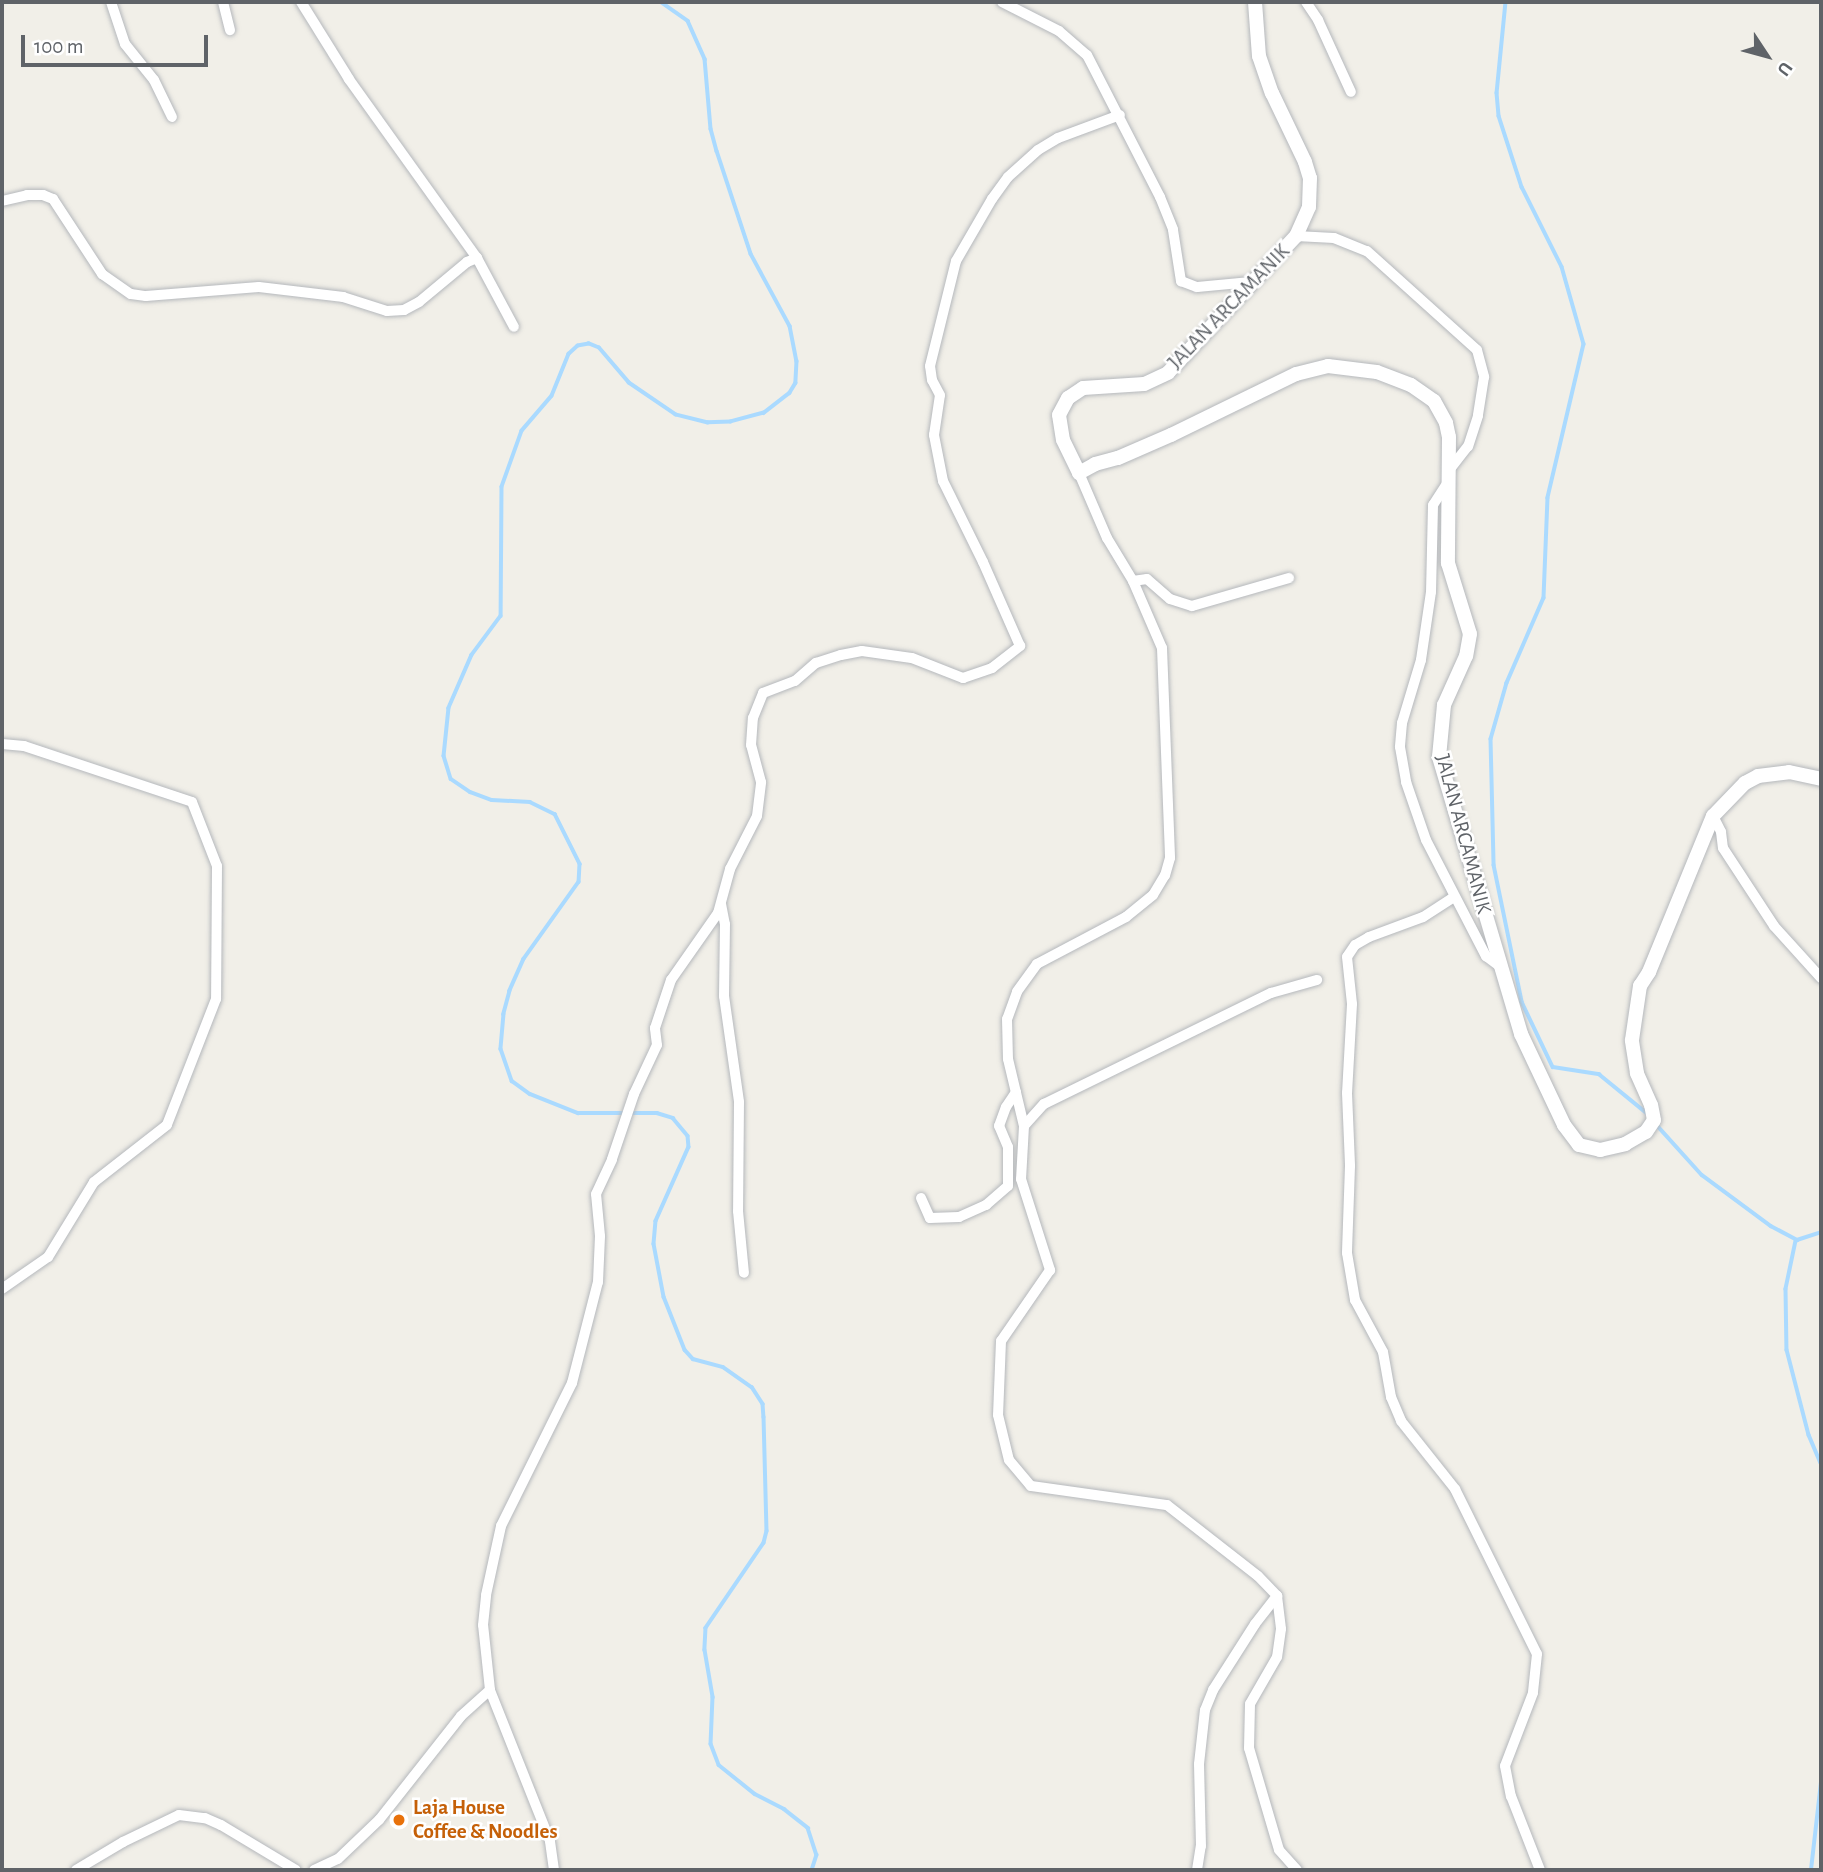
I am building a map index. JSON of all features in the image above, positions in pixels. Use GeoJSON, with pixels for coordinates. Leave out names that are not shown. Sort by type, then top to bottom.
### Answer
{"type":"FeatureCollection","features":[{"type":"Feature","properties":{"kind":"street"},"geometry":{"type":"LineString","coordinates":[[111,2],[125,44],[155,80],[172,117]]}},
{"type":"Feature","properties":{"kind":"street"},"geometry":{"type":"LineString","coordinates":[[223,2],[230,30]]}},
{"type":"Feature","properties":{"kind":"street"},"geometry":{"type":"LineString","coordinates":[[301,2],[349,79],[477,258],[514,327]]}},
{"type":"Feature","properties":{"kind":"street"},"geometry":{"type":"LineString","coordinates":[[1002,2],[1059,31],[1081,48],[1100,74],[1173,230],[1181,281],[1197,287],[1251,282]]}},
{"type":"Feature","properties":{"kind":"street","name":"JALAN ARCAMANIK"},"geometry":{"type":"LineString","coordinates":[[1256,2],[1257,46],[1263,74],[1310,178],[1309,207],[1296,236],[1168,373],[1144,384],[1083,388],[1068,398],[1061,406],[1059,424],[1063,440],[1079,473],[1095,464],[1118,458],[1171,435],[1296,374],[1341,365],[1365,368],[1391,377],[1411,385],[1434,401],[1446,423],[1448,563],[1470,634],[1466,656],[1444,705],[1439,757],[1483,914],[1531,1062],[1572,1137],[1585,1148],[1600,1150],[1639,1136],[1650,1127],[1655,1115],[1637,1073],[1632,1040],[1640,986],[1649,972],[1713,816],[1745,783],[1758,776],[1789,772],[1821,779]]}},
{"type":"Feature","properties":{"kind":"street"},"geometry":{"type":"LineString","coordinates":[[1306,2],[1318,20],[1351,92]]}},
{"type":"Feature","properties":{"kind":"street"},"geometry":{"type":"LineString","coordinates":[[554,1870],[550,1841],[489,1690],[483,1625],[493,1560],[508,1508],[558,1417],[572,1383],[598,1282],[600,1236],[596,1194],[616,1148],[634,1094],[657,1045],[655,1028],[671,980],[715,919],[730,869],[757,816],[761,782],[751,745],[752,718],[764,693],[795,681],[816,663],[841,655],[862,652],[912,658],[963,678],[992,667],[1020,646],[984,562],[943,481],[933,435],[940,395],[932,380],[930,366],[956,261],[1008,177],[1038,150],[1058,138],[1120,115]]}},
{"type":"Feature","properties":{"kind":"street"},"geometry":{"type":"LineString","coordinates":[[2,201],[27,195],[43,195],[53,199],[102,274],[116,286],[146,296],[259,287],[307,290],[343,297],[387,311],[404,310],[419,302],[467,262],[477,258]]}},
{"type":"Feature","properties":{"kind":"street"},"geometry":{"type":"LineString","coordinates":[[1296,236],[1343,240],[1367,251],[1477,350],[1483,377],[1478,415],[1468,446],[1433,505],[1431,592],[1421,660],[1399,737],[1406,782],[1418,821],[1486,956],[1502,968]]}},
{"type":"Feature","properties":{"kind":"street"},"geometry":{"type":"LineString","coordinates":[[1079,473],[1107,538],[1133,581],[1163,648],[1170,858],[1166,875],[1153,895],[1126,916],[1037,964],[1017,992],[1007,1019],[1008,1059],[1024,1126],[1021,1180],[1050,1270],[1002,1341],[998,1415],[1009,1460],[1031,1486],[1167,1505],[1258,1576],[1277,1596],[1281,1629],[1277,1657],[1250,1704],[1249,1748],[1279,1850],[1297,1870]]}},
{"type":"Feature","properties":{"kind":"street"},"geometry":{"type":"LineString","coordinates":[[1133,581],[1147,579],[1170,598],[1192,606],[1289,578]]}},
{"type":"Feature","properties":{"kind":"street"},"geometry":{"type":"LineString","coordinates":[[2,744],[24,746],[192,802],[217,866],[216,999],[167,1125],[94,1182],[48,1257],[2,1289]]}},
{"type":"Feature","properties":{"kind":"street"},"geometry":{"type":"LineString","coordinates":[[1713,816],[1721,832],[1723,848],[1774,926],[1821,978]]}},
{"type":"Feature","properties":{"kind":"street"},"geometry":{"type":"LineString","coordinates":[[1454,897],[1423,917],[1368,937],[1355,945],[1347,957],[1352,1004],[1347,1093],[1350,1166],[1348,1253],[1355,1300],[1383,1352],[1391,1397],[1401,1421],[1455,1489],[1537,1654],[1533,1693],[1505,1766],[1511,1796],[1541,1870]]}},
{"type":"Feature","properties":{"kind":"street"},"geometry":{"type":"LineString","coordinates":[[720,898],[725,925],[724,996],[739,1102],[738,1210],[744,1273]]}},
{"type":"Feature","properties":{"kind":"street"},"geometry":{"type":"LineString","coordinates":[[1024,1126],[1044,1104],[1271,993],[1317,979]]}},
{"type":"Feature","properties":{"kind":"street"},"geometry":{"type":"LineString","coordinates":[[921,1198],[930,1218],[959,1217],[986,1205],[1008,1186],[1008,1147],[999,1126],[1006,1107],[1016,1092]]}},
{"type":"Feature","properties":{"kind":"street"},"geometry":{"type":"LineString","coordinates":[[1197,1870],[1201,1846],[1199,1764],[1205,1710],[1213,1690],[1255,1624],[1277,1596]]}},
{"type":"Feature","properties":{"kind":"street"},"geometry":{"type":"LineString","coordinates":[[314,1870],[338,1859],[379,1820],[461,1716],[489,1690]]}},
{"type":"Feature","properties":{"kind":"street"},"geometry":{"type":"LineString","coordinates":[[76,1870],[123,1842],[179,1815],[213,1821],[296,1870]]}},
{"type":"Feature","properties":{"kind":"waterway"},"geometry":{"type":"LineString","coordinates":[[661,2],[688,21],[705,59],[711,129],[717,151],[751,254],[790,326],[797,361],[796,383],[790,393],[764,413],[731,422],[708,423],[676,415],[629,383],[599,348],[589,344],[578,346],[569,354],[552,396],[522,431],[502,487],[501,616],[472,655],[449,708],[444,756],[451,779],[470,792],[492,800],[530,802],[555,814],[580,864],[579,882],[524,959],[510,991],[504,1014],[501,1049],[512,1081],[530,1094],[578,1113],[657,1113],[673,1118],[688,1136],[689,1147],[656,1221],[654,1244],[664,1297],[685,1350],[693,1359],[723,1367],[752,1387],[763,1404],[764,1417],[767,1531],[764,1543],[706,1628],[705,1650],[713,1697],[711,1744],[719,1765],[755,1794],[784,1809],[808,1828],[817,1855],[812,1870]]}},
{"type":"Feature","properties":{"kind":"waterway"},"geometry":{"type":"LineString","coordinates":[[1506,2],[1497,93],[1499,116],[1522,187],[1562,267],[1584,344],[1548,498],[1544,598],[1507,683],[1491,739],[1494,865],[1522,1002],[1553,1067],[1599,1074],[1648,1114]]}},
{"type":"Feature","properties":{"kind":"waterway"},"geometry":{"type":"LineString","coordinates":[[1655,1123],[1702,1175],[1771,1226],[1797,1240],[1821,1232]]}},
{"type":"Feature","properties":{"kind":"waterway"},"geometry":{"type":"LineString","coordinates":[[1796,1241],[1786,1289],[1787,1350],[1809,1435],[1821,1463]]}},
{"type":"Feature","properties":{"kind":"waterway"},"geometry":{"type":"LineString","coordinates":[[1811,1870],[1821,1782]]}},
{"type":"Feature","properties":{"kind":"place","name":"Laja House Coffee & Noodles"},"geometry":{"type":"Point","coordinates":[399,1820]}}]}
